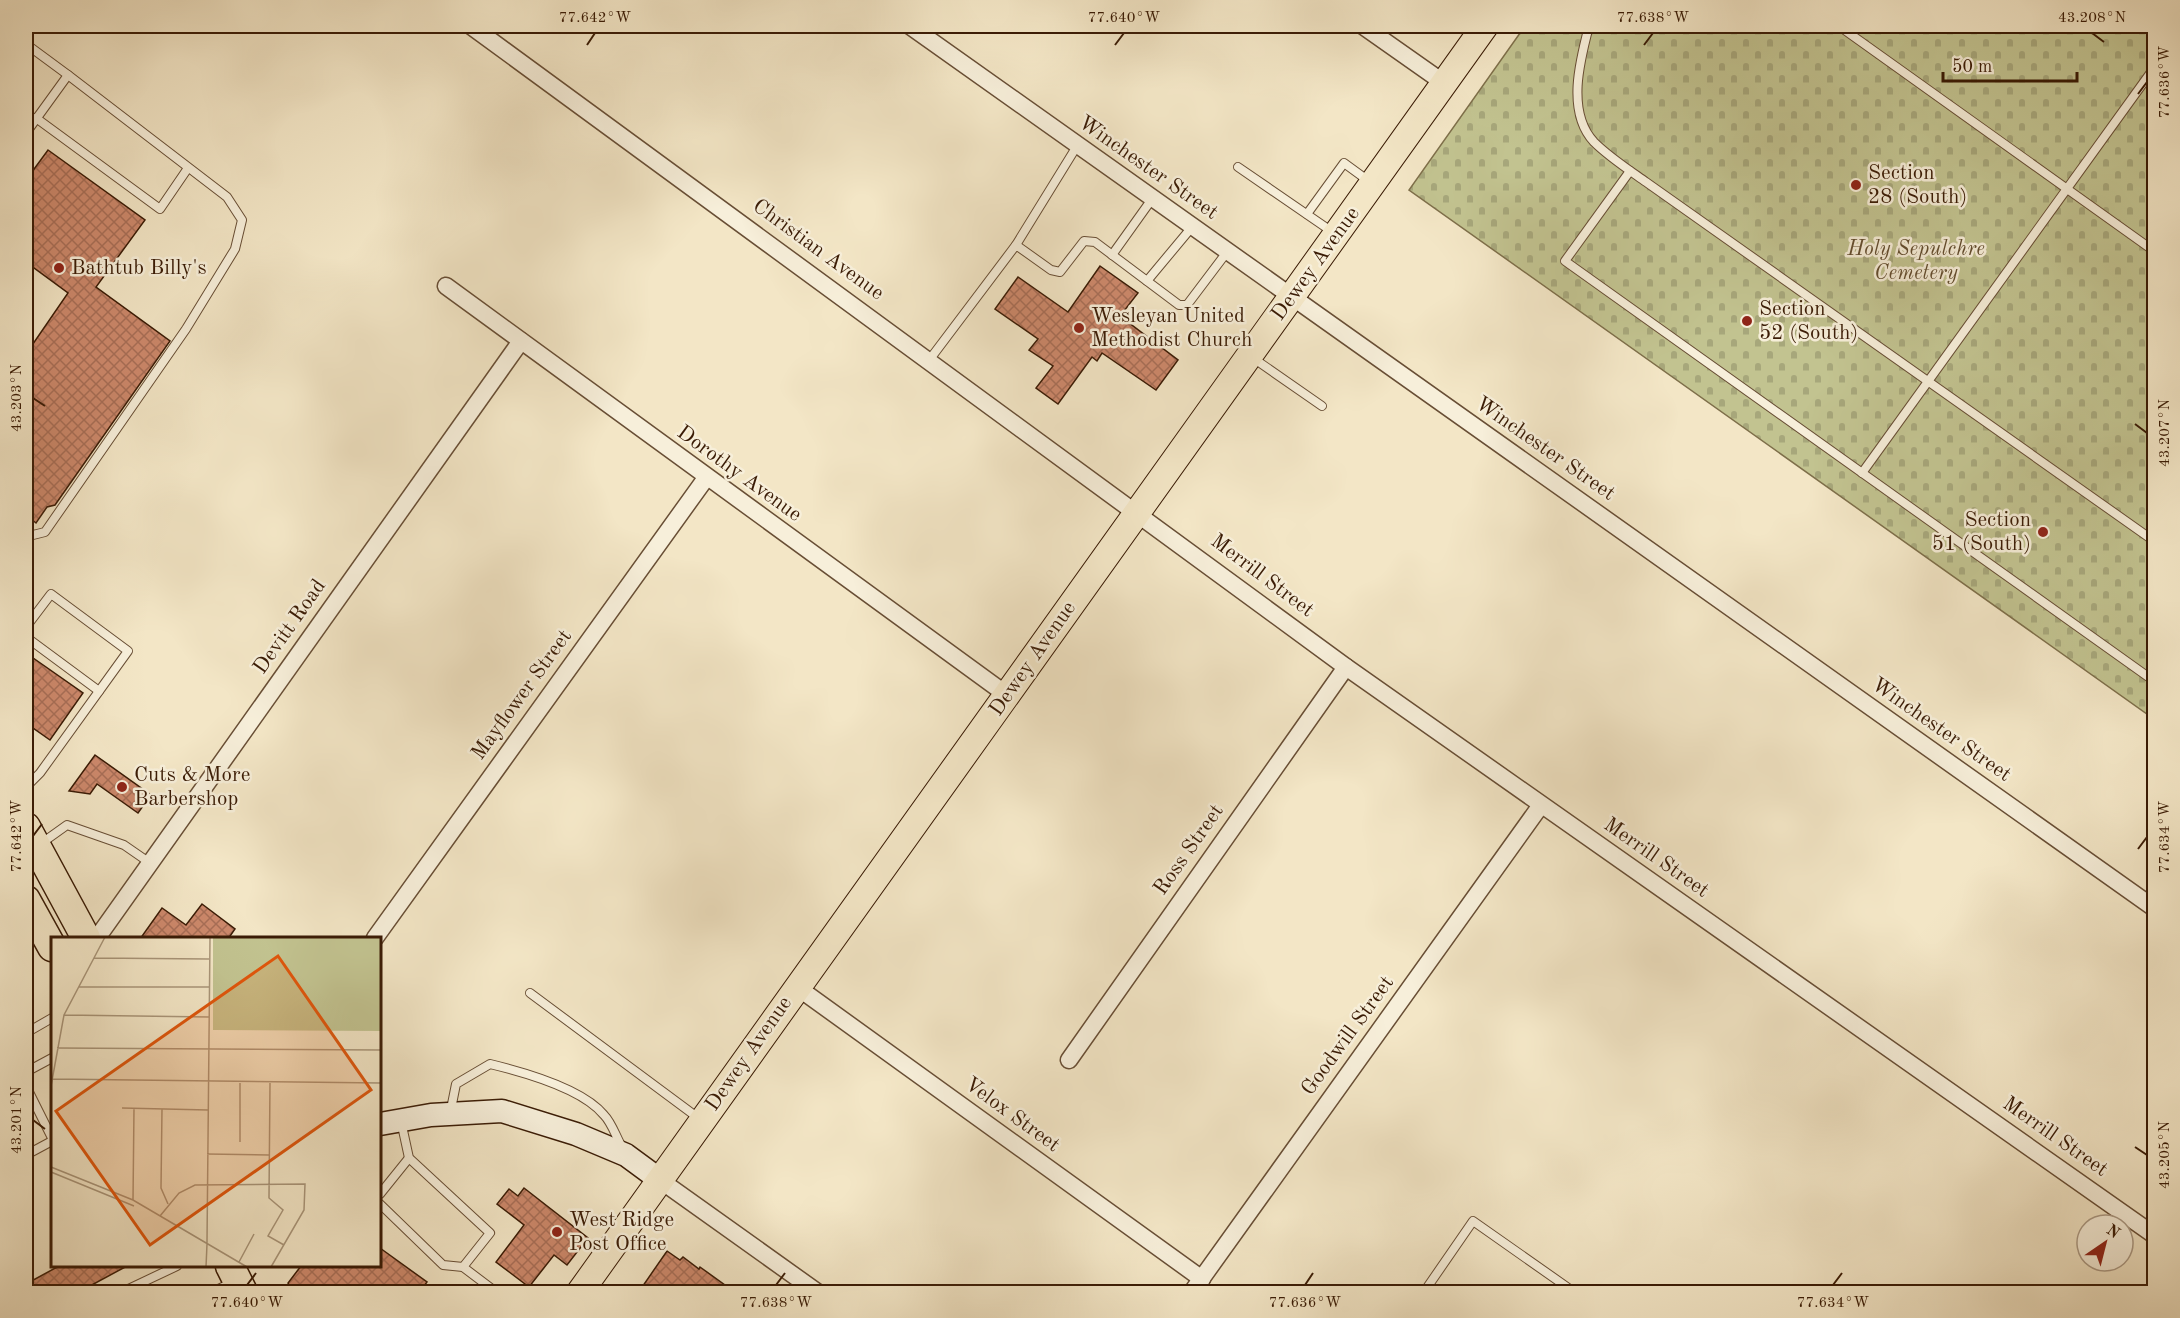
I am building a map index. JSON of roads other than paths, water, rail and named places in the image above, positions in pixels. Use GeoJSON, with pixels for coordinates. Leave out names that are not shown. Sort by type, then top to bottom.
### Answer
{"type":"FeatureCollection","features":[{"type":"Feature","properties":{"kind":"highway"},"geometry":{"type":"LineString","coordinates":[[31,837],[85,937]]}},
{"type":"Feature","properties":{"kind":"highway"},"geometry":{"type":"LineString","coordinates":[[26,900],[51,945]]}},
{"type":"Feature","properties":{"kind":"main road","name":"Dewey Avenue"},"geometry":{"type":"LineString","coordinates":[[580,1293],[1485,26]]}},
{"type":"Feature","properties":{"kind":"street","name":"Christian Avenue"},"geometry":{"type":"LineString","coordinates":[[471,26],[1137,512]]}},
{"type":"Feature","properties":{"kind":"street","name":"Winchester Street"},"geometry":{"type":"LineString","coordinates":[[910,26],[2154,908]]}},
{"type":"Feature","properties":{"kind":"street"},"geometry":{"type":"LineString","coordinates":[[1363,26],[1444,83]]}},
{"type":"Feature","properties":{"kind":"street","name":"Dorothy Avenue"},"geometry":{"type":"LineString","coordinates":[[446,286],[1007,696]]}},
{"type":"Feature","properties":{"kind":"street","name":"Devitt Road"},"geometry":{"type":"LineString","coordinates":[[98,937],[521,341]]}},
{"type":"Feature","properties":{"kind":"street","name":"Mayflower Street"},"geometry":{"type":"LineString","coordinates":[[376,937],[706,478]]}},
{"type":"Feature","properties":{"kind":"street","name":"Merrill Street"},"geometry":{"type":"LineString","coordinates":[[1137,512],[1346,667],[2154,1235]]}},
{"type":"Feature","properties":{"kind":"street","name":"Ross Street"},"geometry":{"type":"LineString","coordinates":[[1069,1060],[1346,667]]}},
{"type":"Feature","properties":{"kind":"street","name":"Goodwill Street"},"geometry":{"type":"LineString","coordinates":[[1197,1286],[1541,805]]}},
{"type":"Feature","properties":{"kind":"street","name":"Velox Street"},"geometry":{"type":"LineString","coordinates":[[797,987],[1197,1286]]}},
{"type":"Feature","properties":{"kind":"street"},"geometry":{"type":"LineString","coordinates":[[390,1123],[450,1114],[502,1111],[576,1134],[626,1155],[817,1293]]}},
{"type":"Feature","properties":{"kind":"lane"},"geometry":{"type":"LineString","coordinates":[[1589,26],[1577,71],[1579,111],[1593,141],[1630,171],[2154,541]]}},
{"type":"Feature","properties":{"kind":"lane"},"geometry":{"type":"LineString","coordinates":[[1839,26],[2154,251]]}},
{"type":"Feature","properties":{"kind":"lane"},"geometry":{"type":"LineString","coordinates":[[26,44],[227,197],[242,220],[235,249],[152,382],[45,532],[33,535],[26,529]]}},
{"type":"Feature","properties":{"kind":"lane"},"geometry":{"type":"LineString","coordinates":[[1862,472],[2154,68]]}},
{"type":"Feature","properties":{"kind":"lane"},"geometry":{"type":"LineString","coordinates":[[26,133],[68,75]]}},
{"type":"Feature","properties":{"kind":"lane"},"geometry":{"type":"LineString","coordinates":[[36,118],[160,209],[188,168]]}},
{"type":"Feature","properties":{"kind":"lane"},"geometry":{"type":"LineString","coordinates":[[930,359],[1016,245],[1077,146]]}},
{"type":"Feature","properties":{"kind":"lane"},"geometry":{"type":"LineString","coordinates":[[1307,214],[1344,163],[1373,184]]}},
{"type":"Feature","properties":{"kind":"lane"},"geometry":{"type":"LineString","coordinates":[[1238,167],[1337,235]]}},
{"type":"Feature","properties":{"kind":"lane"},"geometry":{"type":"LineString","coordinates":[[1630,171],[1565,261],[2154,681]]}},
{"type":"Feature","properties":{"kind":"lane"},"geometry":{"type":"LineString","coordinates":[[1112,255],[1152,199]]}},
{"type":"Feature","properties":{"kind":"lane"},"geometry":{"type":"LineString","coordinates":[[1148,281],[1192,227]]}},
{"type":"Feature","properties":{"kind":"lane"},"geometry":{"type":"LineString","coordinates":[[1016,245],[1051,270],[1060,272],[1084,241],[1095,242],[1179,305],[1187,305],[1227,252]]}},
{"type":"Feature","properties":{"kind":"lane"},"geometry":{"type":"LineString","coordinates":[[26,296],[26,303]]}},
{"type":"Feature","properties":{"kind":"lane"},"geometry":{"type":"LineString","coordinates":[[1250,356],[1322,406]]}},
{"type":"Feature","properties":{"kind":"lane"},"geometry":{"type":"LineString","coordinates":[[26,627],[51,594],[128,651],[40,772],[26,787]]}},
{"type":"Feature","properties":{"kind":"lane"},"geometry":{"type":"LineString","coordinates":[[26,637],[99,691]]}},
{"type":"Feature","properties":{"kind":"lane"},"geometry":{"type":"LineString","coordinates":[[31,837],[67,825],[124,845],[150,863]]}},
{"type":"Feature","properties":{"kind":"lane"},"geometry":{"type":"LineString","coordinates":[[530,993],[702,1120]]}},
{"type":"Feature","properties":{"kind":"lane"},"geometry":{"type":"LineString","coordinates":[[26,1033],[51,1019]]}},
{"type":"Feature","properties":{"kind":"lane"},"geometry":{"type":"LineString","coordinates":[[26,1072],[51,1059]]}},
{"type":"Feature","properties":{"kind":"lane"},"geometry":{"type":"LineString","coordinates":[[450,1114],[456,1084],[490,1064],[537,1075],[582,1099],[604,1114],[626,1155]]}},
{"type":"Feature","properties":{"kind":"lane"},"geometry":{"type":"LineString","coordinates":[[26,1086],[51,1137]]}},
{"type":"Feature","properties":{"kind":"lane"},"geometry":{"type":"LineString","coordinates":[[390,1123],[410,1158],[490,1233],[463,1267]]}},
{"type":"Feature","properties":{"kind":"lane"},"geometry":{"type":"LineString","coordinates":[[26,1155],[51,1140]]}},
{"type":"Feature","properties":{"kind":"lane"},"geometry":{"type":"LineString","coordinates":[[381,1193],[410,1158]]}},
{"type":"Feature","properties":{"kind":"lane"},"geometry":{"type":"LineString","coordinates":[[381,1205],[443,1265],[463,1267],[496,1293]]}},
{"type":"Feature","properties":{"kind":"lane"},"geometry":{"type":"LineString","coordinates":[[1424,1293],[1473,1221],[1574,1293]]}},
{"type":"Feature","properties":{"kind":"lane"},"geometry":{"type":"LineString","coordinates":[[122,1293],[175,1267]]}},
{"type":"Feature","properties":{"kind":"lane"},"geometry":{"type":"LineString","coordinates":[[212,1293],[237,1279]]}},
{"type":"Feature","properties":{"kind":"place","name":"Section 28 (South)"},"geometry":{"type":"Point","coordinates":[1856,185]}},
{"type":"Feature","properties":{"kind":"place","name":"Bathtub Billy's"},"geometry":{"type":"Point","coordinates":[59,268]}},
{"type":"Feature","properties":{"kind":"place","name":"Section 52 (South)"},"geometry":{"type":"Point","coordinates":[1747,321]}},
{"type":"Feature","properties":{"kind":"place","name":"Wesleyan United Methodist Church"},"geometry":{"type":"Point","coordinates":[1079,328]}},
{"type":"Feature","properties":{"kind":"place","name":"Section 51 (South)"},"geometry":{"type":"Point","coordinates":[2043,532]}},
{"type":"Feature","properties":{"kind":"place","name":"Cuts & More Barbershop"},"geometry":{"type":"Point","coordinates":[122,787]}},
{"type":"Feature","properties":{"kind":"place","name":"West Ridge Post Office"},"geometry":{"type":"Point","coordinates":[557,1232]}},
{"type":"Feature","properties":{"kind":"park label","name":"Holy Sepulchre Cemetery"},"geometry":{"type":"Point","coordinates":[1916,261]}}]}
